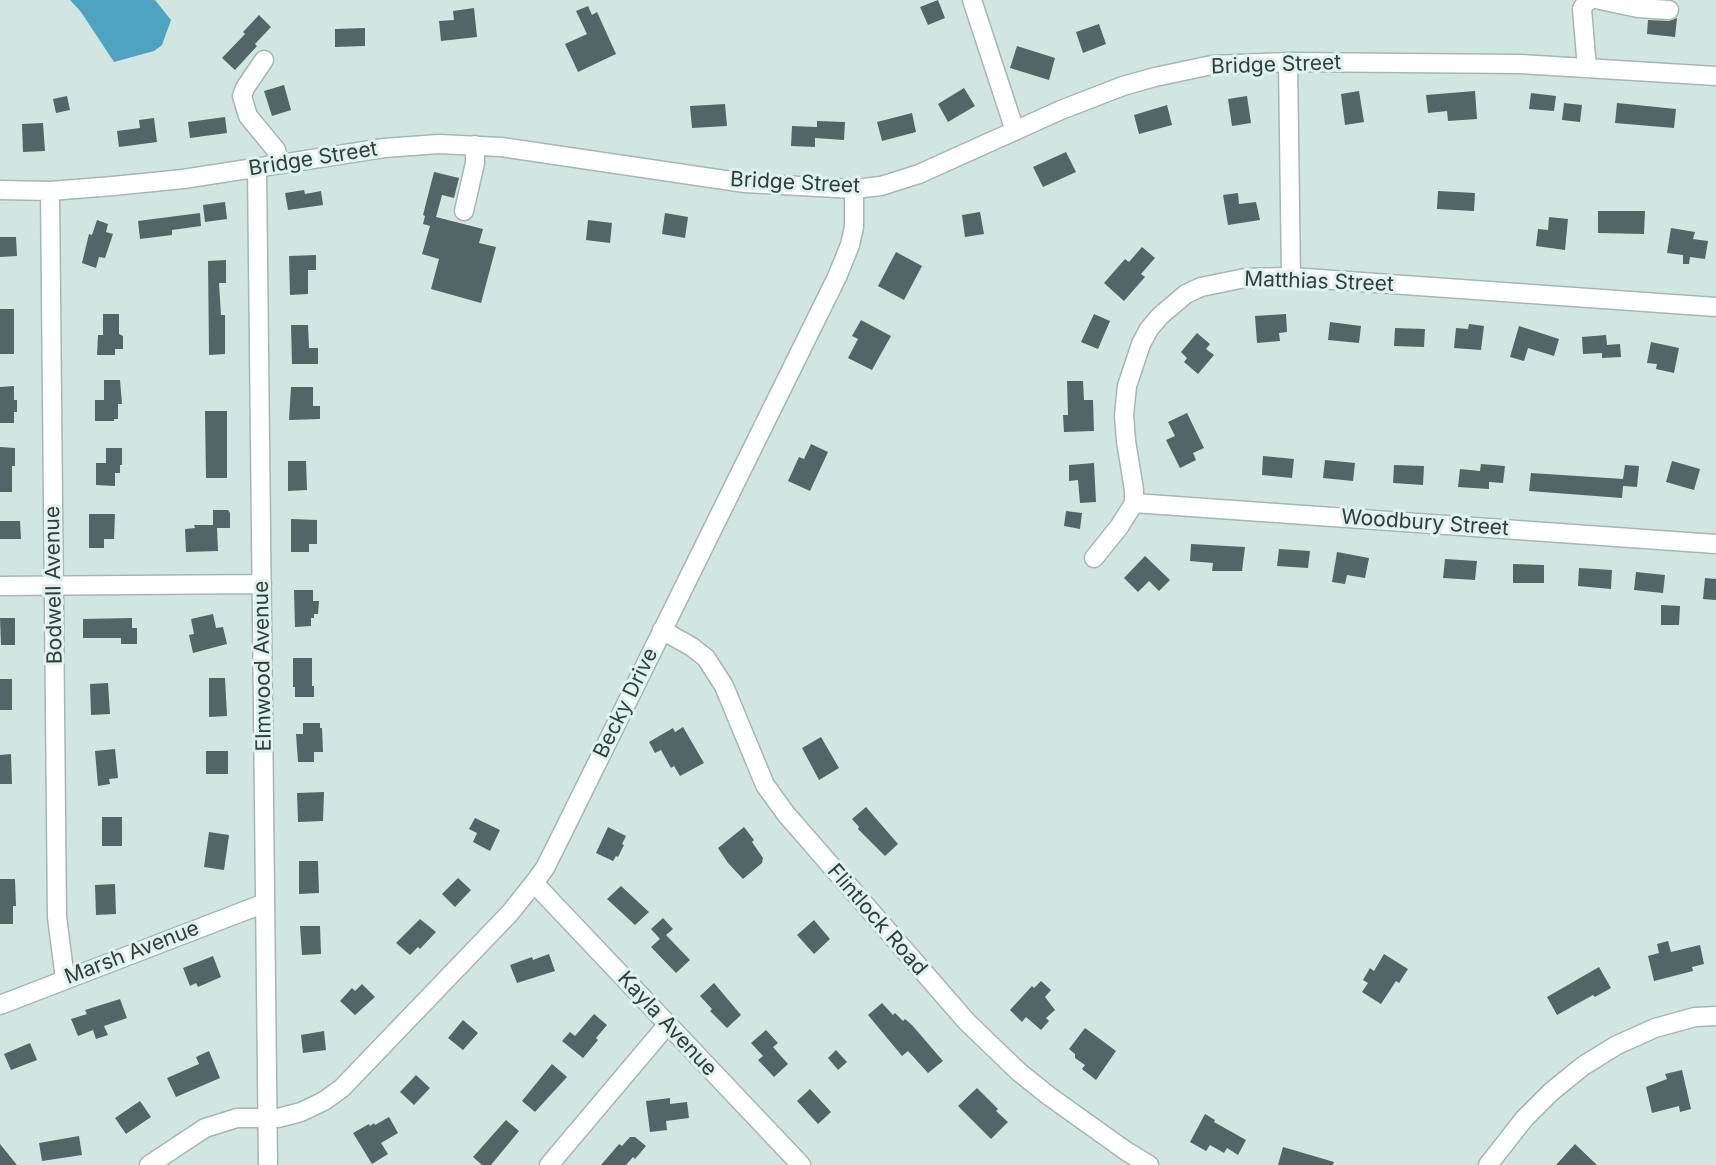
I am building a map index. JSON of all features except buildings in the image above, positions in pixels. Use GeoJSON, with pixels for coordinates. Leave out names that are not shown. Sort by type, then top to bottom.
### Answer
{"type":"FeatureCollection","features":[{"type":"Feature","properties":{"kind":"street"},"geometry":{"type":"LineString","coordinates":[[972,0],[1015,130]]}},
{"type":"Feature","properties":{"kind":"street"},"geometry":{"type":"LineString","coordinates":[[1587,68],[1582,9],[1586,2],[1591,0]]}},
{"type":"Feature","properties":{"kind":"street"},"geometry":{"type":"LineString","coordinates":[[1600,0],[1638,8],[1669,10]]}},
{"type":"Feature","properties":{"kind":"street"},"geometry":{"type":"LineString","coordinates":[[264,60],[242,96],[248,116],[276,150],[279,164]]}},
{"type":"Feature","properties":{"kind":"street"},"geometry":{"type":"LineString","coordinates":[[1288,62],[1292,277]]}},
{"type":"Feature","properties":{"kind":"street","name":"Bridge Street"},"geometry":{"type":"LineString","coordinates":[[0,190],[50,191],[136,184],[420,144],[475,145],[745,183],[854,189],[881,186],[919,174],[1093,97],[1155,77],[1212,65],[1288,62],[1520,64],[1716,76]]}},
{"type":"Feature","properties":{"kind":"street"},"geometry":{"type":"LineString","coordinates":[[464,211],[475,163],[475,145]]}},
{"type":"Feature","properties":{"kind":"street","name":"Elmwood Avenue"},"geometry":{"type":"LineString","coordinates":[[257,168],[268,1165]]}},
{"type":"Feature","properties":{"kind":"street","name":"Becky Drive"},"geometry":{"type":"LineString","coordinates":[[148,1165],[190,1136],[220,1122],[237,1118],[278,1118],[301,1112],[324,1101],[342,1088],[510,913],[534,884],[545,868],[837,277],[854,227],[854,189]]}},
{"type":"Feature","properties":{"kind":"street","name":"Bodwell Avenue"},"geometry":{"type":"LineString","coordinates":[[50,191],[57,917],[65,979]]}},
{"type":"Feature","properties":{"kind":"street","name":"Matthias Street"},"geometry":{"type":"LineString","coordinates":[[1134,503],[1126,441],[1125,405],[1132,369],[1149,329],[1173,303],[1201,287],[1245,278],[1292,277],[1716,307]]}},
{"type":"Feature","properties":{"kind":"street"},"geometry":{"type":"LineString","coordinates":[[1094,558],[1119,527],[1134,503]]}},
{"type":"Feature","properties":{"kind":"street","name":"Woodbury Street"},"geometry":{"type":"LineString","coordinates":[[1134,503],[1716,544]]}},
{"type":"Feature","properties":{"kind":"street"},"geometry":{"type":"LineString","coordinates":[[0,586],[262,584]]}},
{"type":"Feature","properties":{"kind":"street","name":"Flintlock Road"},"geometry":{"type":"LineString","coordinates":[[662,630],[706,658],[724,686],[765,785],[786,814],[967,1022],[1026,1078],[1116,1144],[1149,1165]]}},
{"type":"Feature","properties":{"kind":"street","name":"Kayla Avenue"},"geometry":{"type":"LineString","coordinates":[[534,884],[801,1165]]}},
{"type":"Feature","properties":{"kind":"street","name":"Marsh Avenue"},"geometry":{"type":"LineString","coordinates":[[0,1005],[265,903]]}},
{"type":"Feature","properties":{"kind":"street"},"geometry":{"type":"LineString","coordinates":[[1488,1165],[1524,1119],[1583,1065],[1617,1045],[1655,1028],[1695,1017],[1716,1016]]}},
{"type":"Feature","properties":{"kind":"street"},"geometry":{"type":"LineString","coordinates":[[549,1165],[668,1024]]}},
{"type":"Feature","properties":{"kind":"water"},"geometry":{"type":"Polygon","coordinates":[[[70,0],[155,0],[171,20],[162,45],[154,51],[114,62],[81,12],[70,0]]]}}]}
